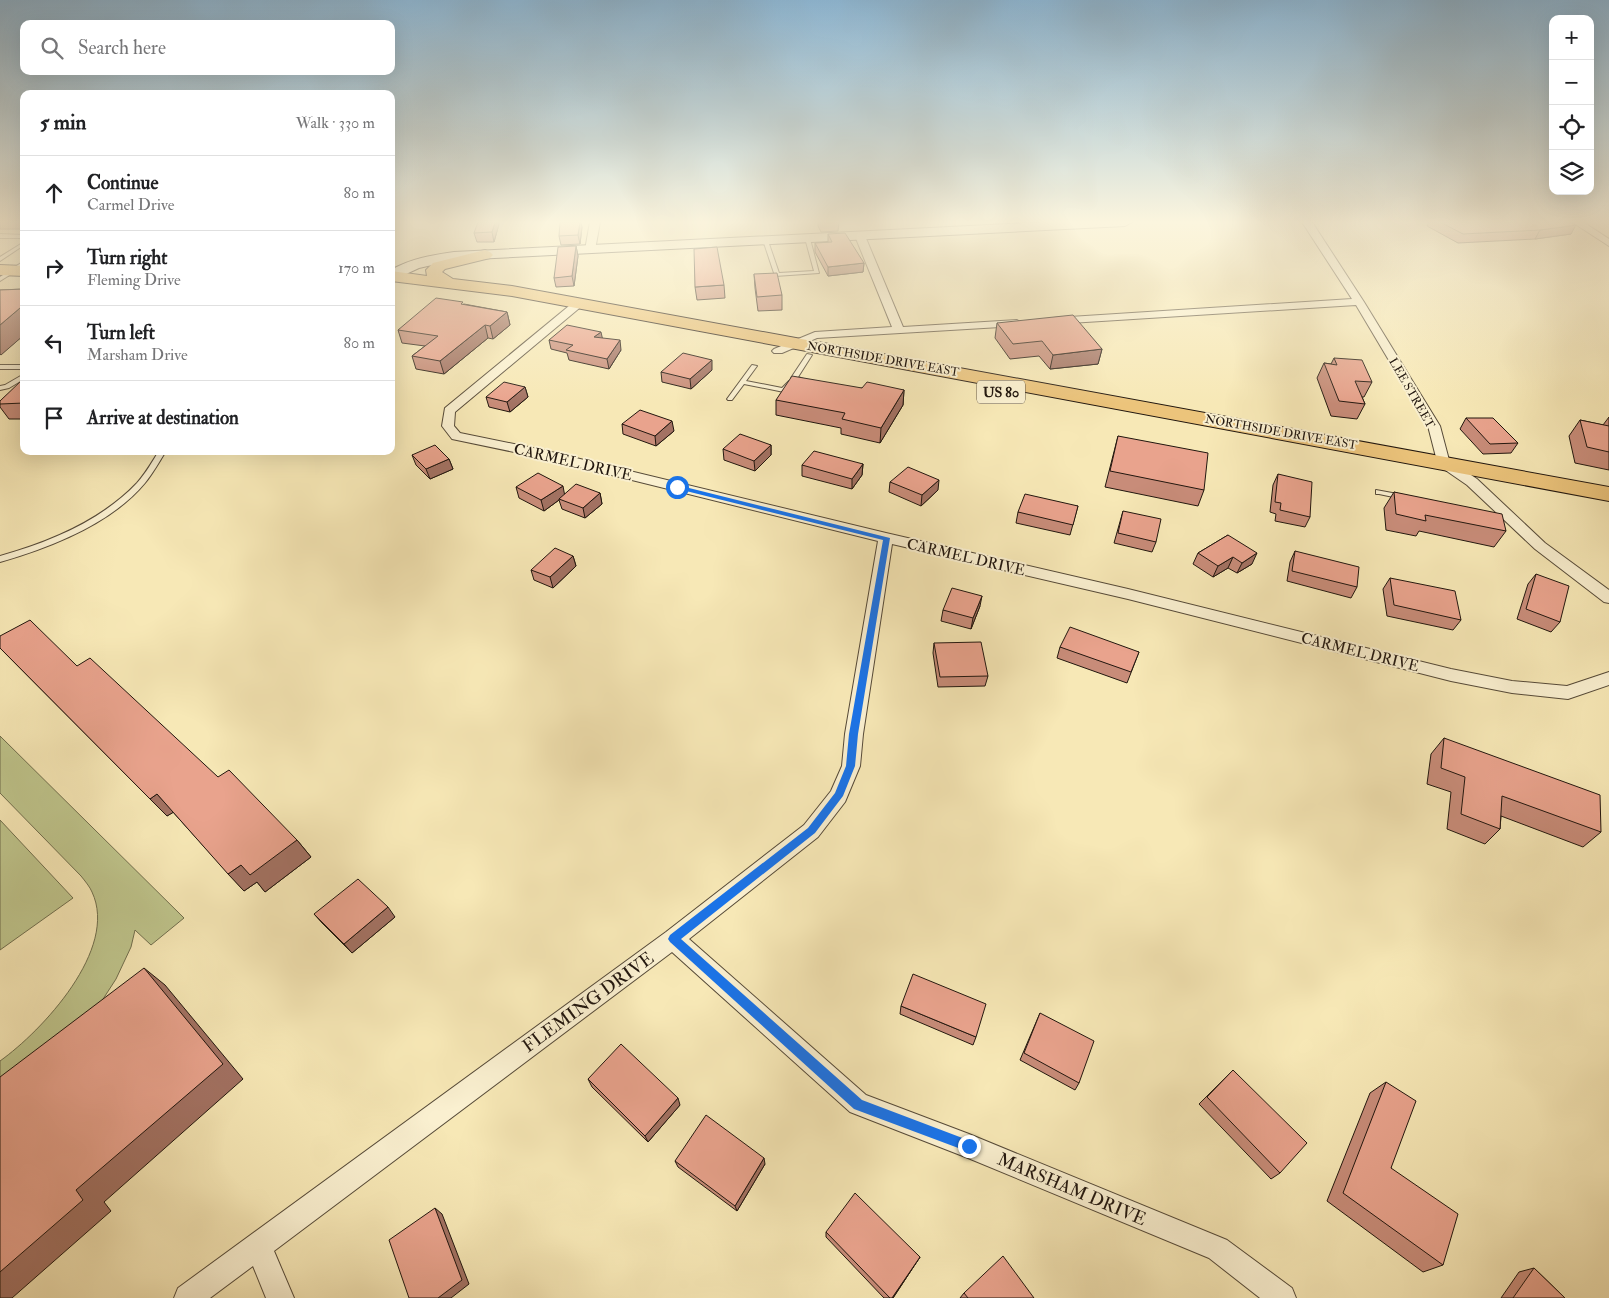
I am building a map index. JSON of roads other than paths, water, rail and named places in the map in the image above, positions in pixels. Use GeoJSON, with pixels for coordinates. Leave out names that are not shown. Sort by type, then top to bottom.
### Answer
{"type":"FeatureCollection","features":[{"type":"Feature","properties":{"kind":"main road","name":"NORTHSIDE DRIVE EAST"},"geometry":{"type":"LineString","coordinates":[[409,283],[572,308],[717,338],[1443,462],[1609,494]]}},
{"type":"Feature","properties":{"kind":"main road","name":"NORTHSIDE DRIVE EAST"},"geometry":{"type":"LineString","coordinates":[[451,283],[512,291],[572,308]]}},
{"type":"Feature","properties":{"kind":"main road","name":"NORTHSIDE DRIVE EAST"},"geometry":{"type":"LineString","coordinates":[[794,350],[1609,508]]}},
{"type":"Feature","properties":{"kind":"street"},"geometry":{"type":"LineString","coordinates":[[879,283],[899,330]]}},
{"type":"Feature","properties":{"kind":"street","name":"LEE STREET"},"geometry":{"type":"LineString","coordinates":[[1346,283],[1434,426],[1443,462]]}},
{"type":"Feature","properties":{"kind":"street"},"geometry":{"type":"LineString","coordinates":[[1046,321],[1359,302]]}},
{"type":"Feature","properties":{"kind":"street","name":"CARMEL DRIVE"},"geometry":{"type":"LineString","coordinates":[[572,308],[449,411],[448,426],[456,436],[543,454],[886,538],[1128,594],[1451,675],[1512,687],[1568,693],[1609,678]]}},
{"type":"Feature","properties":{"kind":"street"},"geometry":{"type":"LineString","coordinates":[[794,350],[815,335],[1026,322]]}},
{"type":"Feature","properties":{"kind":"street"},"geometry":{"type":"LineString","coordinates":[[1443,462],[1472,482],[1540,546],[1609,598]]}},
{"type":"Feature","properties":{"kind":"street","name":"FLEMING DRIVE"},"geometry":{"type":"LineString","coordinates":[[188,1298],[673,939],[811,830],[838,796],[851,766],[854,734],[886,538]]}},
{"type":"Feature","properties":{"kind":"street","name":"MARSHAM DRIVE"},"geometry":{"type":"LineString","coordinates":[[673,939],[858,1104],[969,1146],[1218,1249],[1282,1298]]}},
{"type":"Feature","properties":{"kind":"street"},"geometry":{"type":"LineString","coordinates":[[258,1245],[280,1298]]}},
{"type":"Feature","properties":{"kind":"lane"},"geometry":{"type":"LineString","coordinates":[[743,382],[784,390],[794,378],[794,350]]}},
{"type":"Feature","properties":{"kind":"lane"},"geometry":{"type":"LineString","coordinates":[[730,399],[754,366]]}},
{"type":"Feature","properties":{"kind":"lane"},"geometry":{"type":"LineString","coordinates":[[0,367],[20,367]]}},
{"type":"Feature","properties":{"kind":"lane"},"geometry":{"type":"LineString","coordinates":[[794,378],[812,382]]}},
{"type":"Feature","properties":{"kind":"lane"},"geometry":{"type":"LineString","coordinates":[[0,388],[7,387],[20,379]]}},
{"type":"Feature","properties":{"kind":"lane"},"geometry":{"type":"LineString","coordinates":[[0,559],[55,540],[84,525],[111,507],[141,483],[161,455]]}},
{"type":"Feature","properties":{"kind":"lane"},"geometry":{"type":"LineString","coordinates":[[1379,492],[1408,498]]}},
{"type":"Feature","properties":{"kind":"lane"},"geometry":{"type":"LineString","coordinates":[[1494,517],[1514,521]]}}]}
